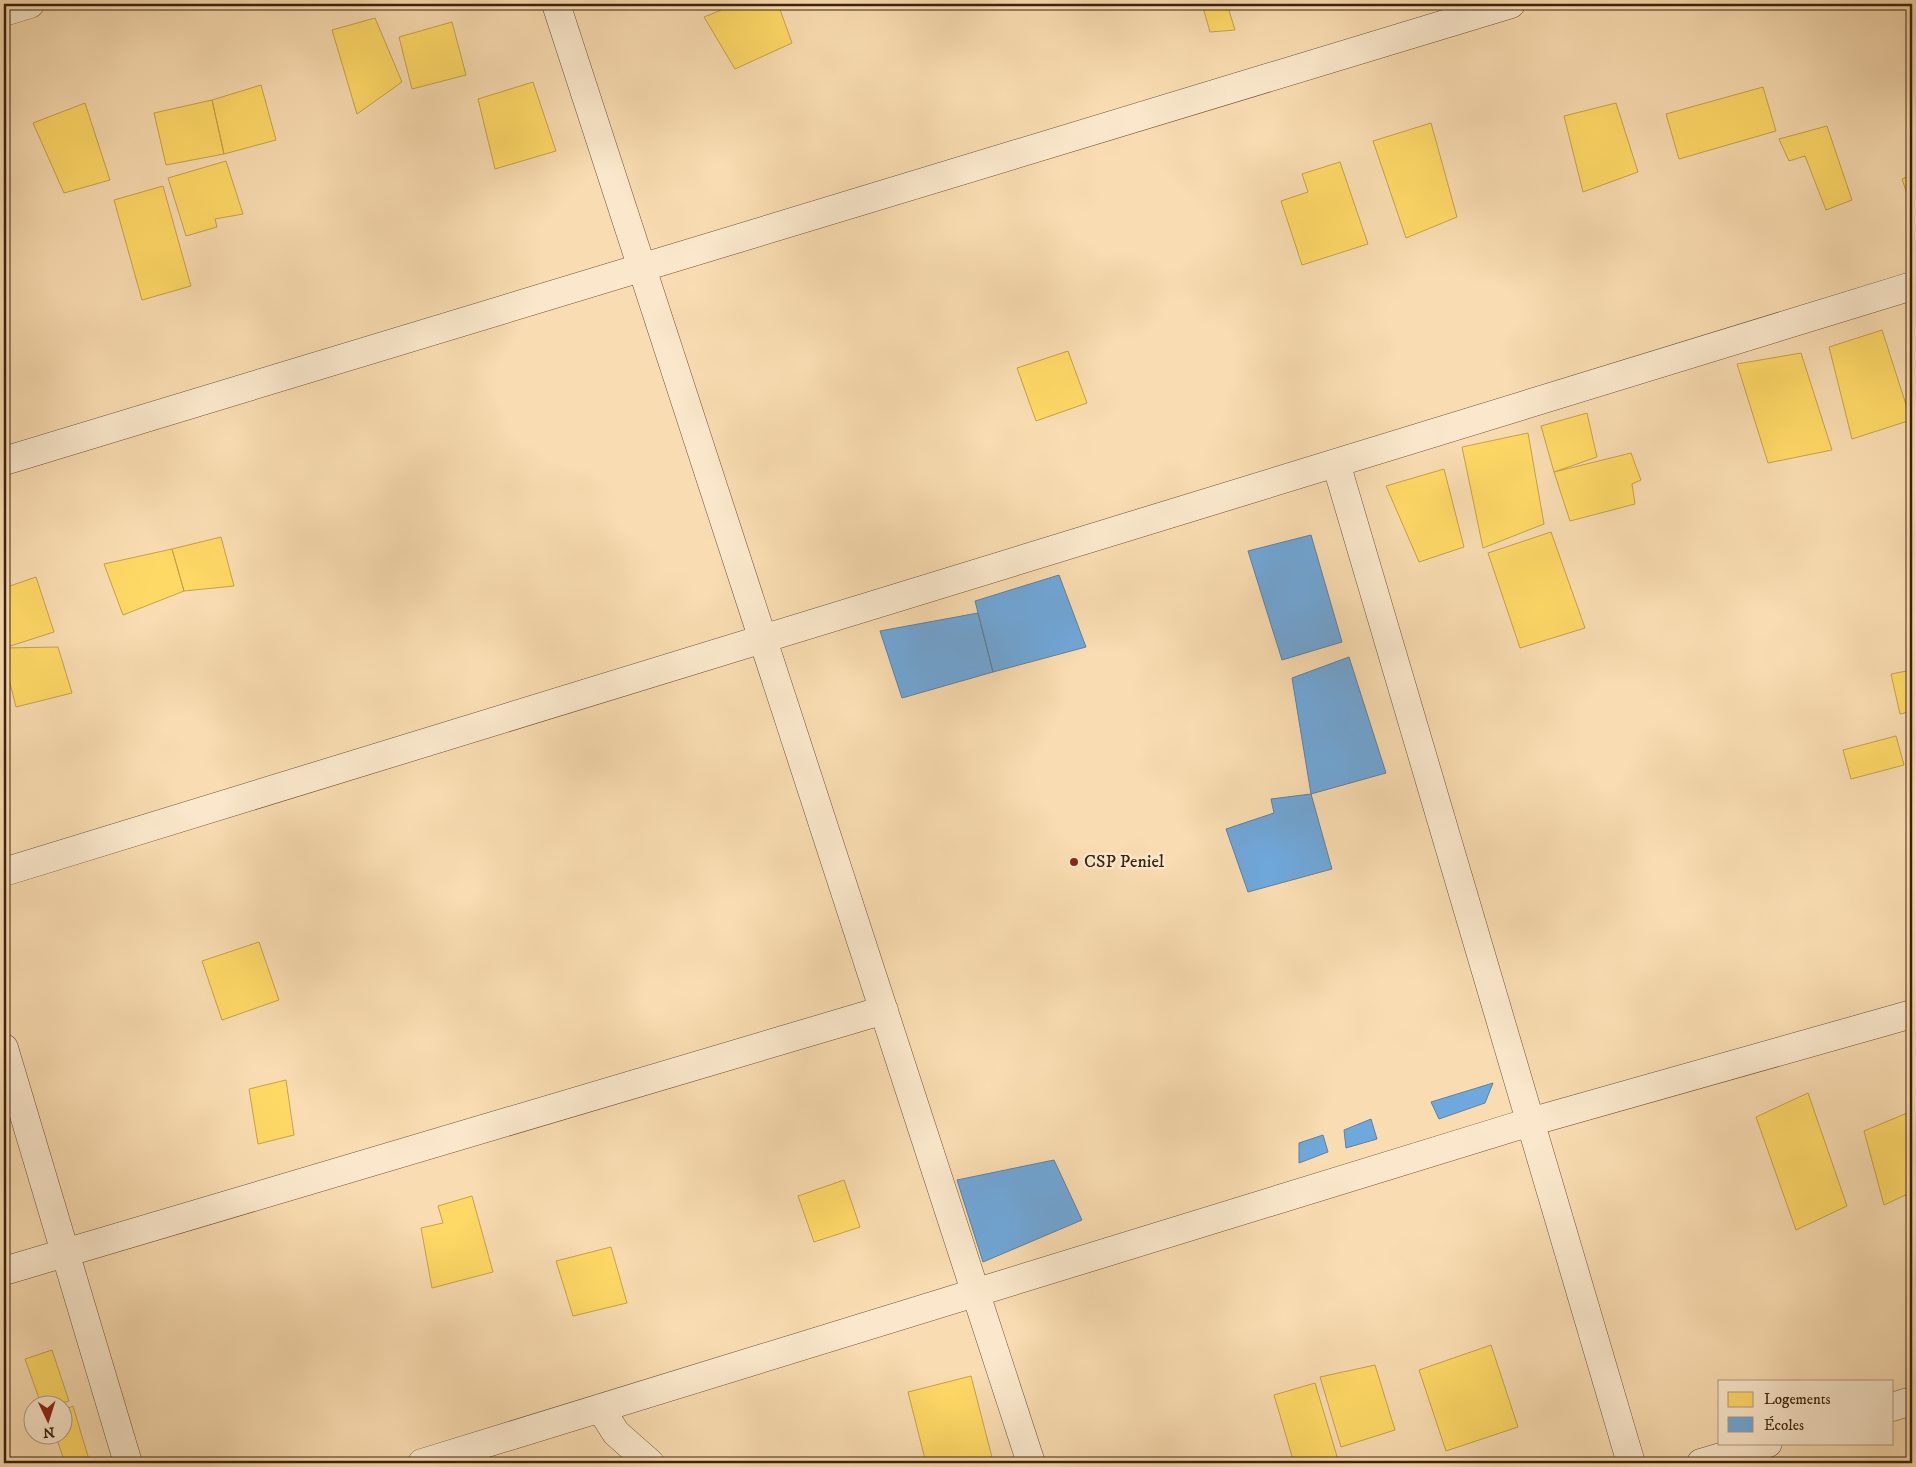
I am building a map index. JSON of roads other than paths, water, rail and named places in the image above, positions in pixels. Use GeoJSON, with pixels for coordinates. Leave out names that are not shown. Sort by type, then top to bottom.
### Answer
{"type":"FeatureCollection","features":[{"type":"Feature","properties":{"kind":"street"},"geometry":{"type":"LineString","coordinates":[[4,12],[30,4]]}},
{"type":"Feature","properties":{"kind":"street"},"geometry":{"type":"LineString","coordinates":[[556,4],[1031,1463]]}},
{"type":"Feature","properties":{"kind":"street"},"geometry":{"type":"LineString","coordinates":[[4,461],[1511,4]]}},
{"type":"Feature","properties":{"kind":"street"},"geometry":{"type":"LineString","coordinates":[[4,872],[1912,286]]}},
{"type":"Feature","properties":{"kind":"street"},"geometry":{"type":"LineString","coordinates":[[1336,463],[1631,1463]]}},
{"type":"Feature","properties":{"kind":"street"},"geometry":{"type":"LineString","coordinates":[[4,1270],[884,1010]]}},
{"type":"Feature","properties":{"kind":"street"},"geometry":{"type":"LineString","coordinates":[[422,1463],[1530,1122],[1912,1014]]}},
{"type":"Feature","properties":{"kind":"street"},"geometry":{"type":"LineString","coordinates":[[4,1048],[128,1463]]}},
{"type":"Feature","properties":{"kind":"street"},"geometry":{"type":"LineString","coordinates":[[1894,1406],[1912,1401]]}},
{"type":"Feature","properties":{"kind":"street"},"geometry":{"type":"LineString","coordinates":[[600,1408],[616,1433],[650,1463]]}},
{"type":"Feature","properties":{"kind":"street"},"geometry":{"type":"LineString","coordinates":[[1700,1463],[1765,1444]]}},
{"type":"Feature","properties":{"kind":"place","name":"CSP Peniel"},"geometry":{"type":"Point","coordinates":[1074,862]}}]}
